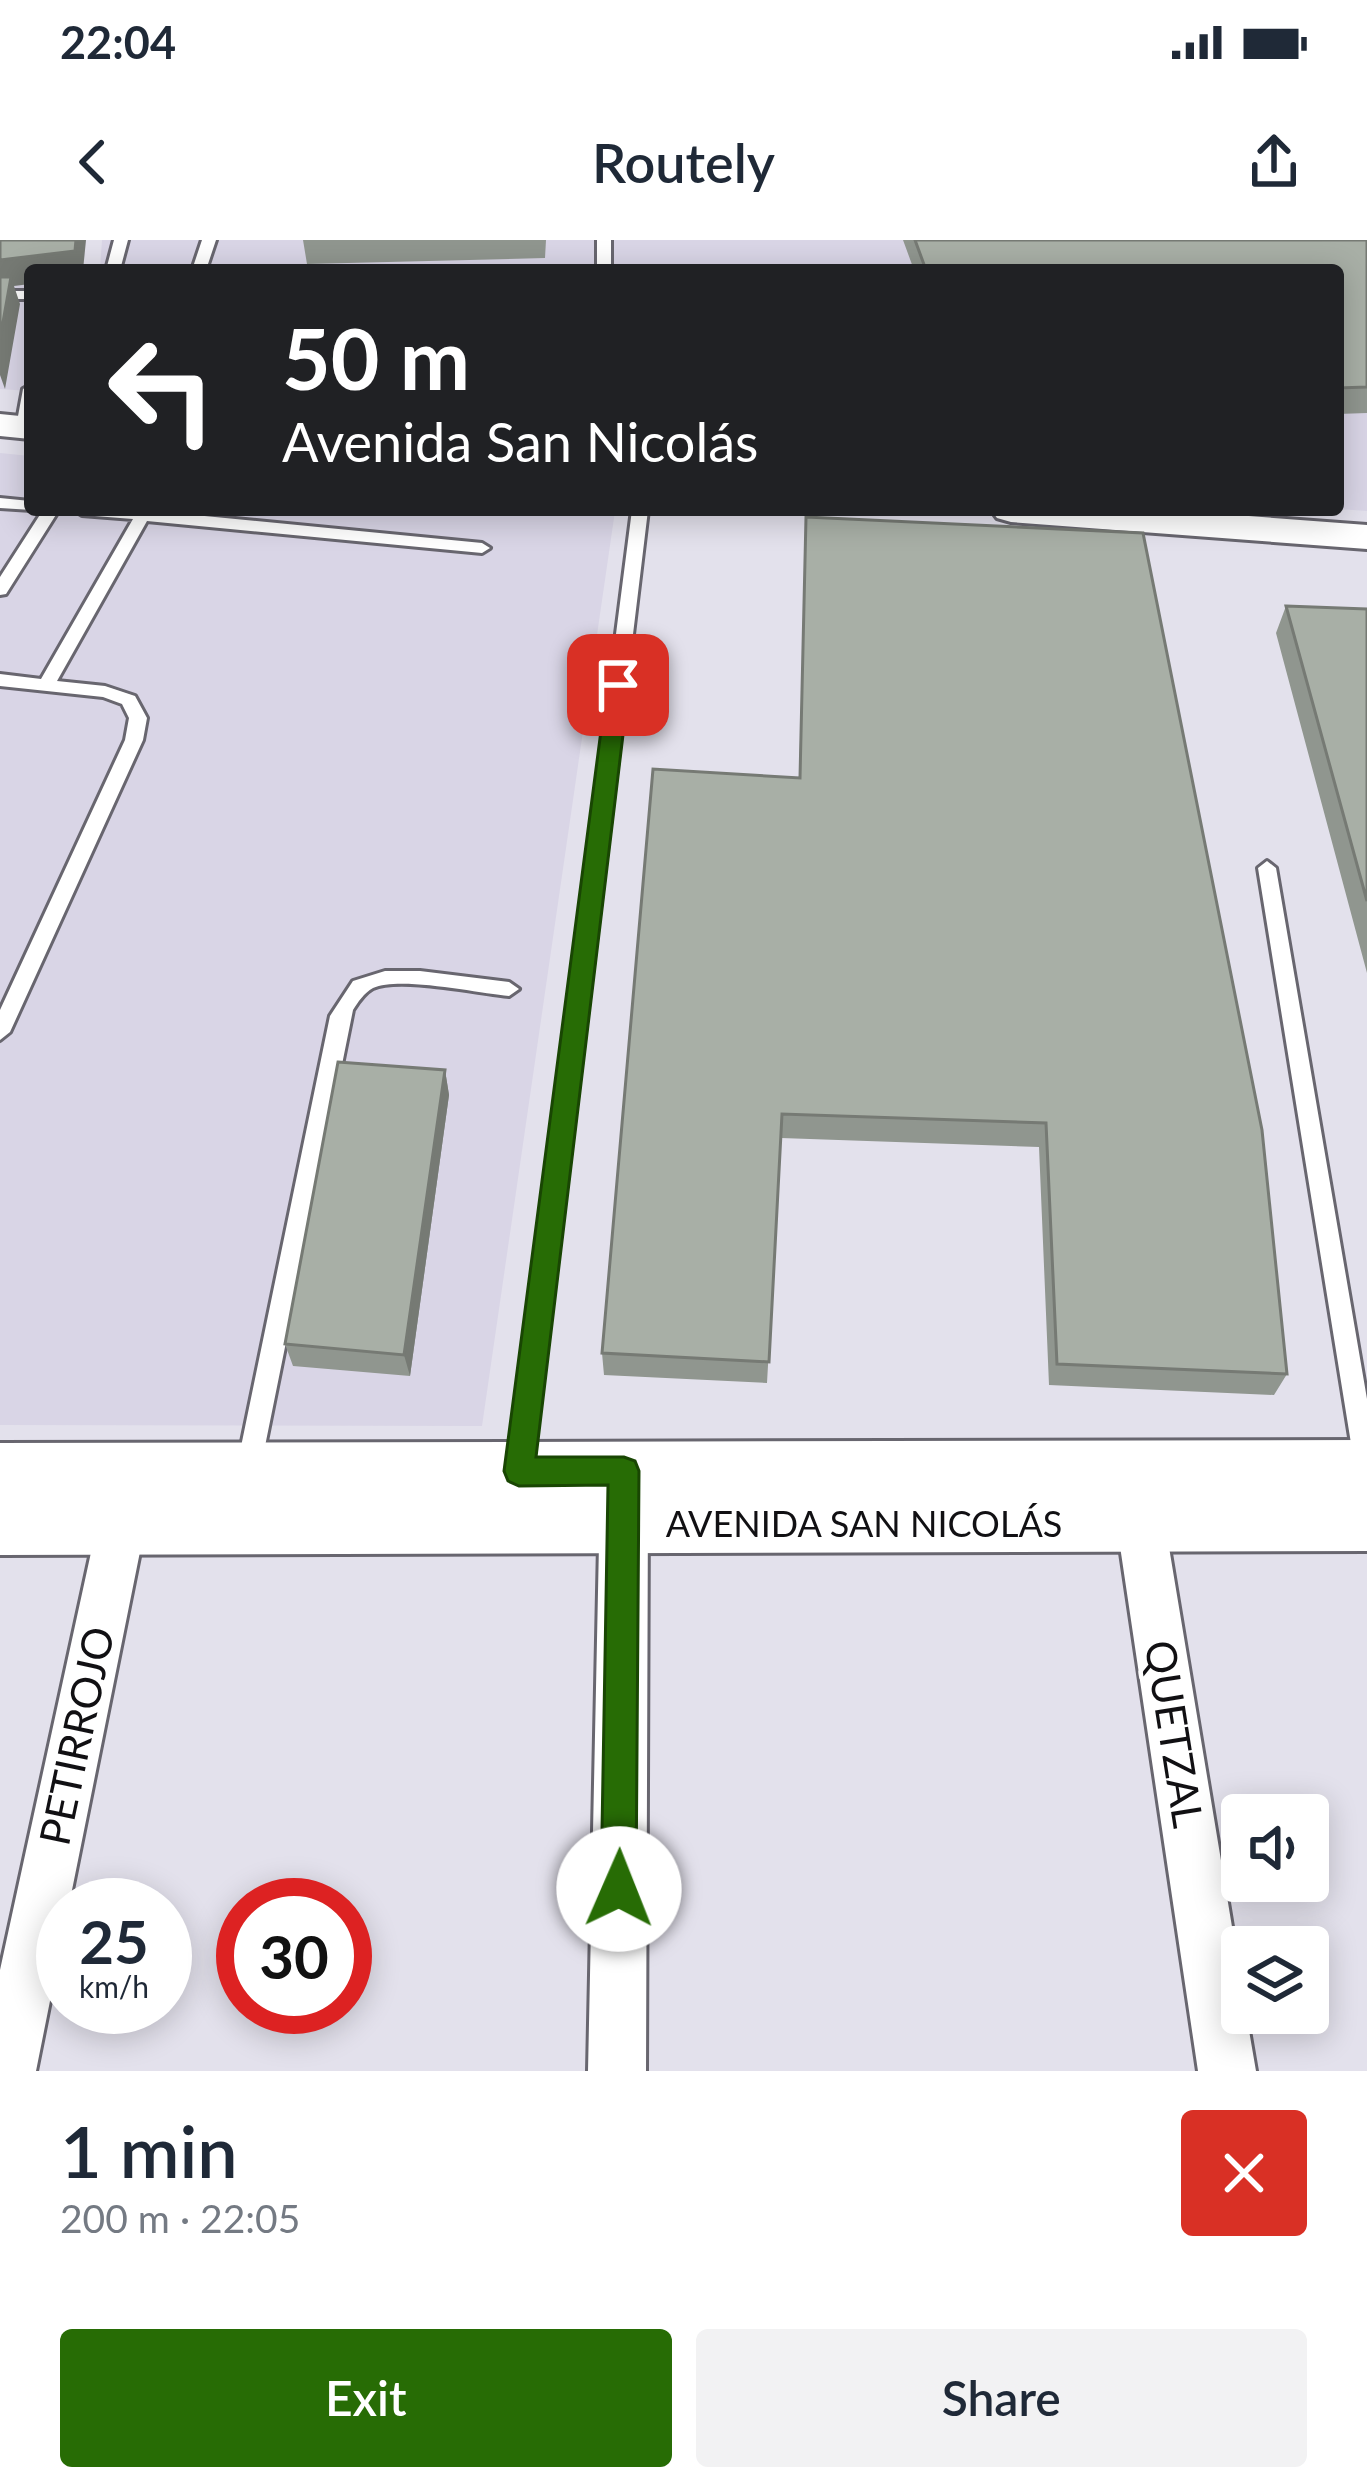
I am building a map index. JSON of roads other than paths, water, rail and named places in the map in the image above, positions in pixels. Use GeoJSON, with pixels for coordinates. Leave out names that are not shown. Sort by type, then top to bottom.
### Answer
{"type":"FeatureCollection","features":[{"type":"Feature","properties":{"kind":"street"},"geometry":{"type":"LineString","coordinates":[[1090,516],[1367,537]]}},
{"type":"Feature","properties":{"kind":"street","name":"AVENIDA SAN NICOLÁS"},"geometry":{"type":"LineString","coordinates":[[1136,1496],[1367,1468]]}},
{"type":"Feature","properties":{"kind":"street","name":"AVENIDA SAN NICOLÁS"},"geometry":{"type":"LineString","coordinates":[[0,1471],[127,1498],[1136,1496],[1367,1522]]}},
{"type":"Feature","properties":{"kind":"street","name":"QUETZAL"},"geometry":{"type":"LineString","coordinates":[[1136,1496],[1227,2071]]}},
{"type":"Feature","properties":{"kind":"street","name":"AVENIDA SAN NICOLÁS"},"geometry":{"type":"LineString","coordinates":[[0,1526],[127,1498]]}},
{"type":"Feature","properties":{"kind":"street","name":"PETIRROJO"},"geometry":{"type":"LineString","coordinates":[[7,2071],[127,1498]]}},
{"type":"Feature","properties":{"kind":"street"},"geometry":{"type":"LineString","coordinates":[[616,2071],[623,1498]]}},
{"type":"Feature","properties":{"kind":"lane"},"geometry":{"type":"LineString","coordinates":[[0,590],[47,516]]}},
{"type":"Feature","properties":{"kind":"lane"},"geometry":{"type":"LineString","coordinates":[[47,684],[142,516]]}},
{"type":"Feature","properties":{"kind":"lane"},"geometry":{"type":"LineString","coordinates":[[153,516],[482,548]]}},
{"type":"Feature","properties":{"kind":"lane"},"geometry":{"type":"LineString","coordinates":[[516,1498],[639,516]]}},
{"type":"Feature","properties":{"kind":"lane"},"geometry":{"type":"LineString","coordinates":[[0,680],[105,692],[129,700],[138,718],[134,740],[0,1032]]}},
{"type":"Feature","properties":{"kind":"lane"},"geometry":{"type":"LineString","coordinates":[[1267,868],[1367,1468]]}},
{"type":"Feature","properties":{"kind":"lane"},"geometry":{"type":"LineString","coordinates":[[243,1498],[340,1016],[349,999],[371,981],[509,989]]}}]}
